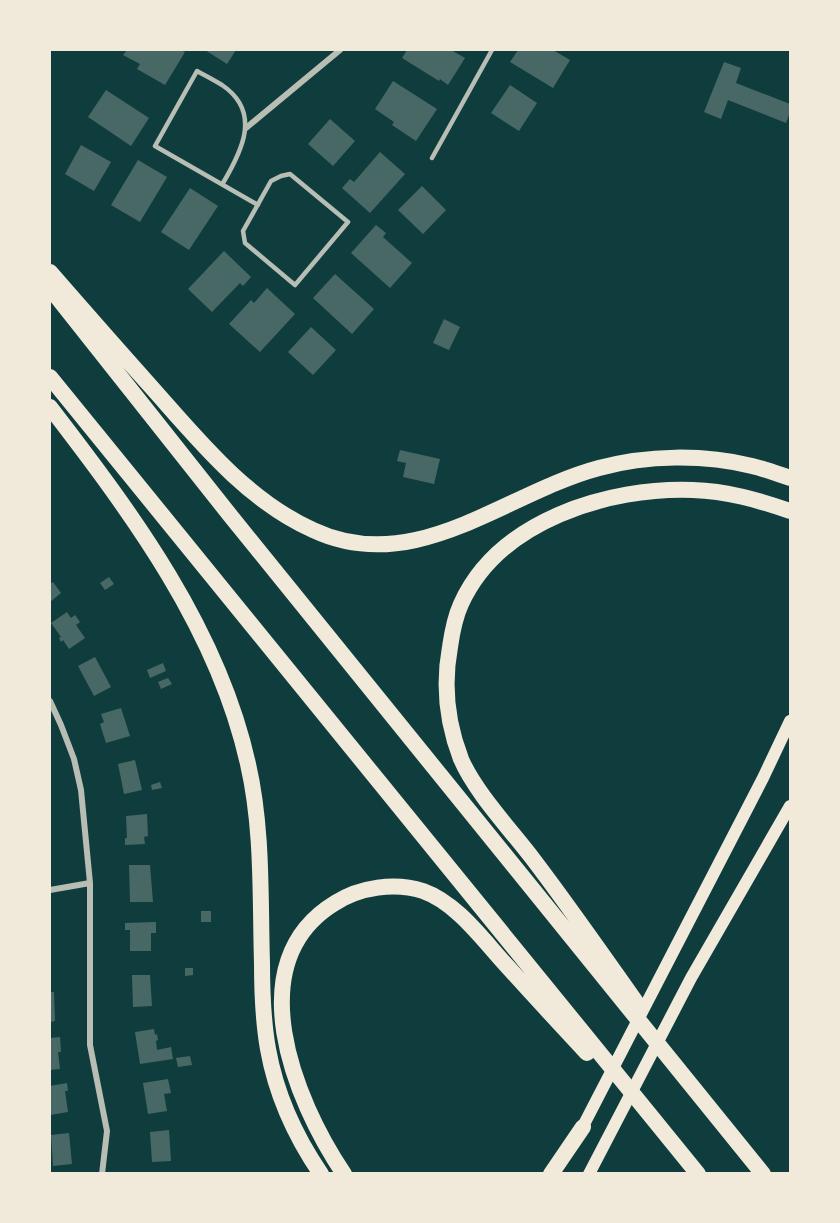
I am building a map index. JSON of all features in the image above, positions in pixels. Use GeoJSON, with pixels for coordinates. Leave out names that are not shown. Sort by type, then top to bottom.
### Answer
{"type":"FeatureCollection","features":[{"type":"Feature","properties":{"kind":"highway"},"geometry":{"type":"LineString","coordinates":[[50,272],[183,423],[251,491],[314,531],[348,542],[384,545],[417,541],[454,530],[565,478],[601,467],[639,461],[675,458],[710,459],[752,466],[790,478]]}},
{"type":"Feature","properties":{"kind":"highway"},"geometry":{"type":"LineString","coordinates":[[50,288],[229,514],[763,1173]]}},
{"type":"Feature","properties":{"kind":"highway"},"geometry":{"type":"LineString","coordinates":[[50,377],[697,1172]]}},
{"type":"Feature","properties":{"kind":"highway"},"geometry":{"type":"LineString","coordinates":[[50,407],[110,487],[143,536],[203,634],[221,674],[249,766],[256,812],[263,1004],[268,1049],[276,1086],[291,1122],[321,1173]]}},
{"type":"Feature","properties":{"kind":"highway"},"geometry":{"type":"LineString","coordinates":[[732,1137],[562,898],[473,779],[462,760],[452,727],[446,696],[447,665],[452,631],[461,604],[474,582],[488,562],[506,546],[538,525],[601,500],[647,491],[693,490],[745,496],[790,510]]}},
{"type":"Feature","properties":{"kind":"highway"},"geometry":{"type":"LineString","coordinates":[[745,496],[790,524]]}},
{"type":"Feature","properties":{"kind":"highway"},"geometry":{"type":"LineString","coordinates":[[344,1173],[328,1151],[296,1080],[286,1044],[282,989],[285,969],[295,943],[308,925],[325,909],[347,896],[365,890],[401,887],[423,892],[448,905],[470,926],[697,1172]]}},
{"type":"Feature","properties":{"kind":"highway"},"geometry":{"type":"LineString","coordinates":[[551,1173],[583,1127]]}},
{"type":"Feature","properties":{"kind":"main road"},"geometry":{"type":"LineString","coordinates":[[560,1173],[764,778],[790,721]]}},
{"type":"Feature","properties":{"kind":"main road"},"geometry":{"type":"LineString","coordinates":[[589,1173],[691,978],[790,806]]}},
{"type":"Feature","properties":{"kind":"street"},"geometry":{"type":"LineString","coordinates":[[246,128],[340,50]]}},
{"type":"Feature","properties":{"kind":"street"},"geometry":{"type":"LineString","coordinates":[[50,701],[62,725],[74,759],[81,790],[90,883],[90,1045],[106,1131],[102,1173]]}},
{"type":"Feature","properties":{"kind":"street"},"geometry":{"type":"LineString","coordinates":[[50,890],[90,883]]}},
{"type":"Feature","properties":{"kind":"lane"},"geometry":{"type":"LineString","coordinates":[[432,158],[492,50]]}},
{"type":"Feature","properties":{"kind":"lane"},"geometry":{"type":"LineString","coordinates":[[223,183],[243,145],[246,128],[244,113],[237,98],[223,85],[197,71],[154,146],[223,183],[258,205]]}},
{"type":"Feature","properties":{"kind":"lane"},"geometry":{"type":"LineString","coordinates":[[290,174],[348,222],[295,285],[245,243],[243,231],[258,205],[271,181],[290,174]]}},
{"type":"Feature","properties":{"kind":"building"},"geometry":{"type":"Polygon","coordinates":[[[127,50],[180,50],[185,52],[165,85],[137,69],[140,64],[123,55],[127,50]]]}},
{"type":"Feature","properties":{"kind":"building"},"geometry":{"type":"Polygon","coordinates":[[[205,50],[236,50],[227,64],[205,50]]]}},
{"type":"Feature","properties":{"kind":"building"},"geometry":{"type":"Polygon","coordinates":[[[407,50],[451,50],[465,58],[448,85],[402,58],[407,50]]]}},
{"type":"Feature","properties":{"kind":"building"},"geometry":{"type":"Polygon","coordinates":[[[518,50],[553,50],[570,60],[553,88],[510,62],[518,50]]]}},
{"type":"Feature","properties":{"kind":"building"},"geometry":{"type":"Polygon","coordinates":[[[724,62],[741,68],[736,83],[790,104],[786,123],[728,100],[721,119],[704,112],[724,62]]]}},
{"type":"Feature","properties":{"kind":"building"},"geometry":{"type":"Polygon","coordinates":[[[393,81],[437,109],[416,141],[392,125],[394,122],[375,109],[393,81]]]}},
{"type":"Feature","properties":{"kind":"building"},"geometry":{"type":"Polygon","coordinates":[[[510,85],[537,103],[519,131],[491,113],[510,85]]]}},
{"type":"Feature","properties":{"kind":"building"},"geometry":{"type":"Polygon","coordinates":[[[106,90],[149,118],[131,146],[88,117],[106,90]]]}},
{"type":"Feature","properties":{"kind":"building"},"geometry":{"type":"Polygon","coordinates":[[[330,119],[355,141],[333,166],[308,144],[330,119]]]}},
{"type":"Feature","properties":{"kind":"building"},"geometry":{"type":"Polygon","coordinates":[[[81,145],[111,162],[94,191],[65,174],[81,145]]]}},
{"type":"Feature","properties":{"kind":"building"},"geometry":{"type":"Polygon","coordinates":[[[380,152],[405,174],[370,213],[342,188],[350,179],[354,182],[380,152]]]}},
{"type":"Feature","properties":{"kind":"building"},"geometry":{"type":"Polygon","coordinates":[[[138,160],[167,177],[140,222],[111,205],[138,160]]]}},
{"type":"Feature","properties":{"kind":"building"},"geometry":{"type":"Polygon","coordinates":[[[422,186],[446,210],[423,234],[398,210],[422,186]]]}},
{"type":"Feature","properties":{"kind":"building"},"geometry":{"type":"Polygon","coordinates":[[[190,188],[218,206],[189,250],[161,232],[190,188]]]}},
{"type":"Feature","properties":{"kind":"building"},"geometry":{"type":"Polygon","coordinates":[[[376,225],[386,233],[383,237],[412,263],[390,288],[351,253],[376,225]]]}},
{"type":"Feature","properties":{"kind":"building"},"geometry":{"type":"Polygon","coordinates":[[[224,251],[251,277],[243,286],[240,283],[212,312],[188,289],[224,251]]]}},
{"type":"Feature","properties":{"kind":"building"},"geometry":{"type":"Polygon","coordinates":[[[335,274],[374,309],[352,334],[313,298],[335,274]]]}},
{"type":"Feature","properties":{"kind":"building"},"geometry":{"type":"Polygon","coordinates":[[[267,288],[295,314],[260,352],[229,324],[251,300],[254,303],[267,288]]]}},
{"type":"Feature","properties":{"kind":"building"},"geometry":{"type":"Polygon","coordinates":[[[444,319],[460,327],[449,350],[433,343],[444,319]]]}},
{"type":"Feature","properties":{"kind":"building"},"geometry":{"type":"Polygon","coordinates":[[[311,327],[336,350],[313,375],[288,352],[311,327]]]}},
{"type":"Feature","properties":{"kind":"building"},"geometry":{"type":"Polygon","coordinates":[[[400,450],[440,459],[434,484],[403,477],[406,463],[397,461],[400,450]]]}},
{"type":"Feature","properties":{"kind":"building"},"geometry":{"type":"Polygon","coordinates":[[[109,577],[114,584],[105,590],[100,583],[109,577]]]}},
{"type":"Feature","properties":{"kind":"building"},"geometry":{"type":"Polygon","coordinates":[[[53,582],[61,593],[50,602],[50,584],[53,582]]]}},
{"type":"Feature","properties":{"kind":"building"},"geometry":{"type":"Polygon","coordinates":[[[67,612],[71,618],[75,615],[80,622],[76,625],[85,638],[69,649],[63,640],[61,642],[59,638],[61,637],[51,623],[67,612]]]}},
{"type":"Feature","properties":{"kind":"building"},"geometry":{"type":"Polygon","coordinates":[[[95,657],[111,687],[94,696],[78,666],[95,657]]]}},
{"type":"Feature","properties":{"kind":"building"},"geometry":{"type":"Polygon","coordinates":[[[163,663],[166,671],[150,678],[147,670],[163,663]]]}},
{"type":"Feature","properties":{"kind":"building"},"geometry":{"type":"Polygon","coordinates":[[[168,678],[172,684],[161,689],[158,682],[168,678]]]}},
{"type":"Feature","properties":{"kind":"building"},"geometry":{"type":"Polygon","coordinates":[[[121,708],[130,736],[106,743],[100,724],[104,722],[101,714],[121,708]]]}},
{"type":"Feature","properties":{"kind":"building"},"geometry":{"type":"Polygon","coordinates":[[[135,760],[142,790],[124,794],[118,764],[135,760]]]}},
{"type":"Feature","properties":{"kind":"building"},"geometry":{"type":"Polygon","coordinates":[[[160,782],[162,788],[152,790],[151,785],[160,782]]]}},
{"type":"Feature","properties":{"kind":"building"},"geometry":{"type":"Polygon","coordinates":[[[147,814],[148,836],[144,837],[145,844],[125,845],[126,816],[147,814]]]}},
{"type":"Feature","properties":{"kind":"building"},"geometry":{"type":"Polygon","coordinates":[[[129,865],[150,865],[153,902],[130,902],[129,865]]]}},
{"type":"Feature","properties":{"kind":"building"},"geometry":{"type":"Polygon","coordinates":[[[201,911],[211,911],[211,922],[201,922],[201,911]]]}},
{"type":"Feature","properties":{"kind":"building"},"geometry":{"type":"Polygon","coordinates":[[[156,922],[156,933],[151,933],[151,951],[130,951],[130,930],[125,930],[125,923],[156,922]]]}},
{"type":"Feature","properties":{"kind":"building"},"geometry":{"type":"Polygon","coordinates":[[[185,968],[193,968],[193,975],[185,976],[185,968]]]}},
{"type":"Feature","properties":{"kind":"building"},"geometry":{"type":"Polygon","coordinates":[[[132,975],[150,975],[152,1006],[133,1007],[132,975]]]}},
{"type":"Feature","properties":{"kind":"building"},"geometry":{"type":"Polygon","coordinates":[[[50,992],[54,992],[55,1021],[50,1022],[50,992]]]}},
{"type":"Feature","properties":{"kind":"building"},"geometry":{"type":"Polygon","coordinates":[[[154,1029],[158,1040],[156,1041],[157,1050],[171,1047],[173,1059],[140,1064],[135,1032],[154,1029]]]}},
{"type":"Feature","properties":{"kind":"building"},"geometry":{"type":"Polygon","coordinates":[[[60,1037],[61,1052],[58,1052],[60,1069],[50,1070],[50,1038],[60,1037]]]}},
{"type":"Feature","properties":{"kind":"building"},"geometry":{"type":"Polygon","coordinates":[[[190,1056],[192,1065],[178,1067],[176,1058],[190,1056]]]}},
{"type":"Feature","properties":{"kind":"building"},"geometry":{"type":"Polygon","coordinates":[[[168,1079],[171,1093],[164,1094],[167,1111],[148,1114],[143,1083],[168,1079]]]}},
{"type":"Feature","properties":{"kind":"building"},"geometry":{"type":"Polygon","coordinates":[[[67,1083],[68,1091],[65,1091],[68,1112],[50,1115],[50,1086],[67,1083]]]}},
{"type":"Feature","properties":{"kind":"building"},"geometry":{"type":"Polygon","coordinates":[[[169,1130],[171,1161],[152,1162],[150,1132],[169,1130]]]}},
{"type":"Feature","properties":{"kind":"building"},"geometry":{"type":"Polygon","coordinates":[[[69,1133],[72,1164],[53,1166],[51,1135],[69,1133]]]}}]}
